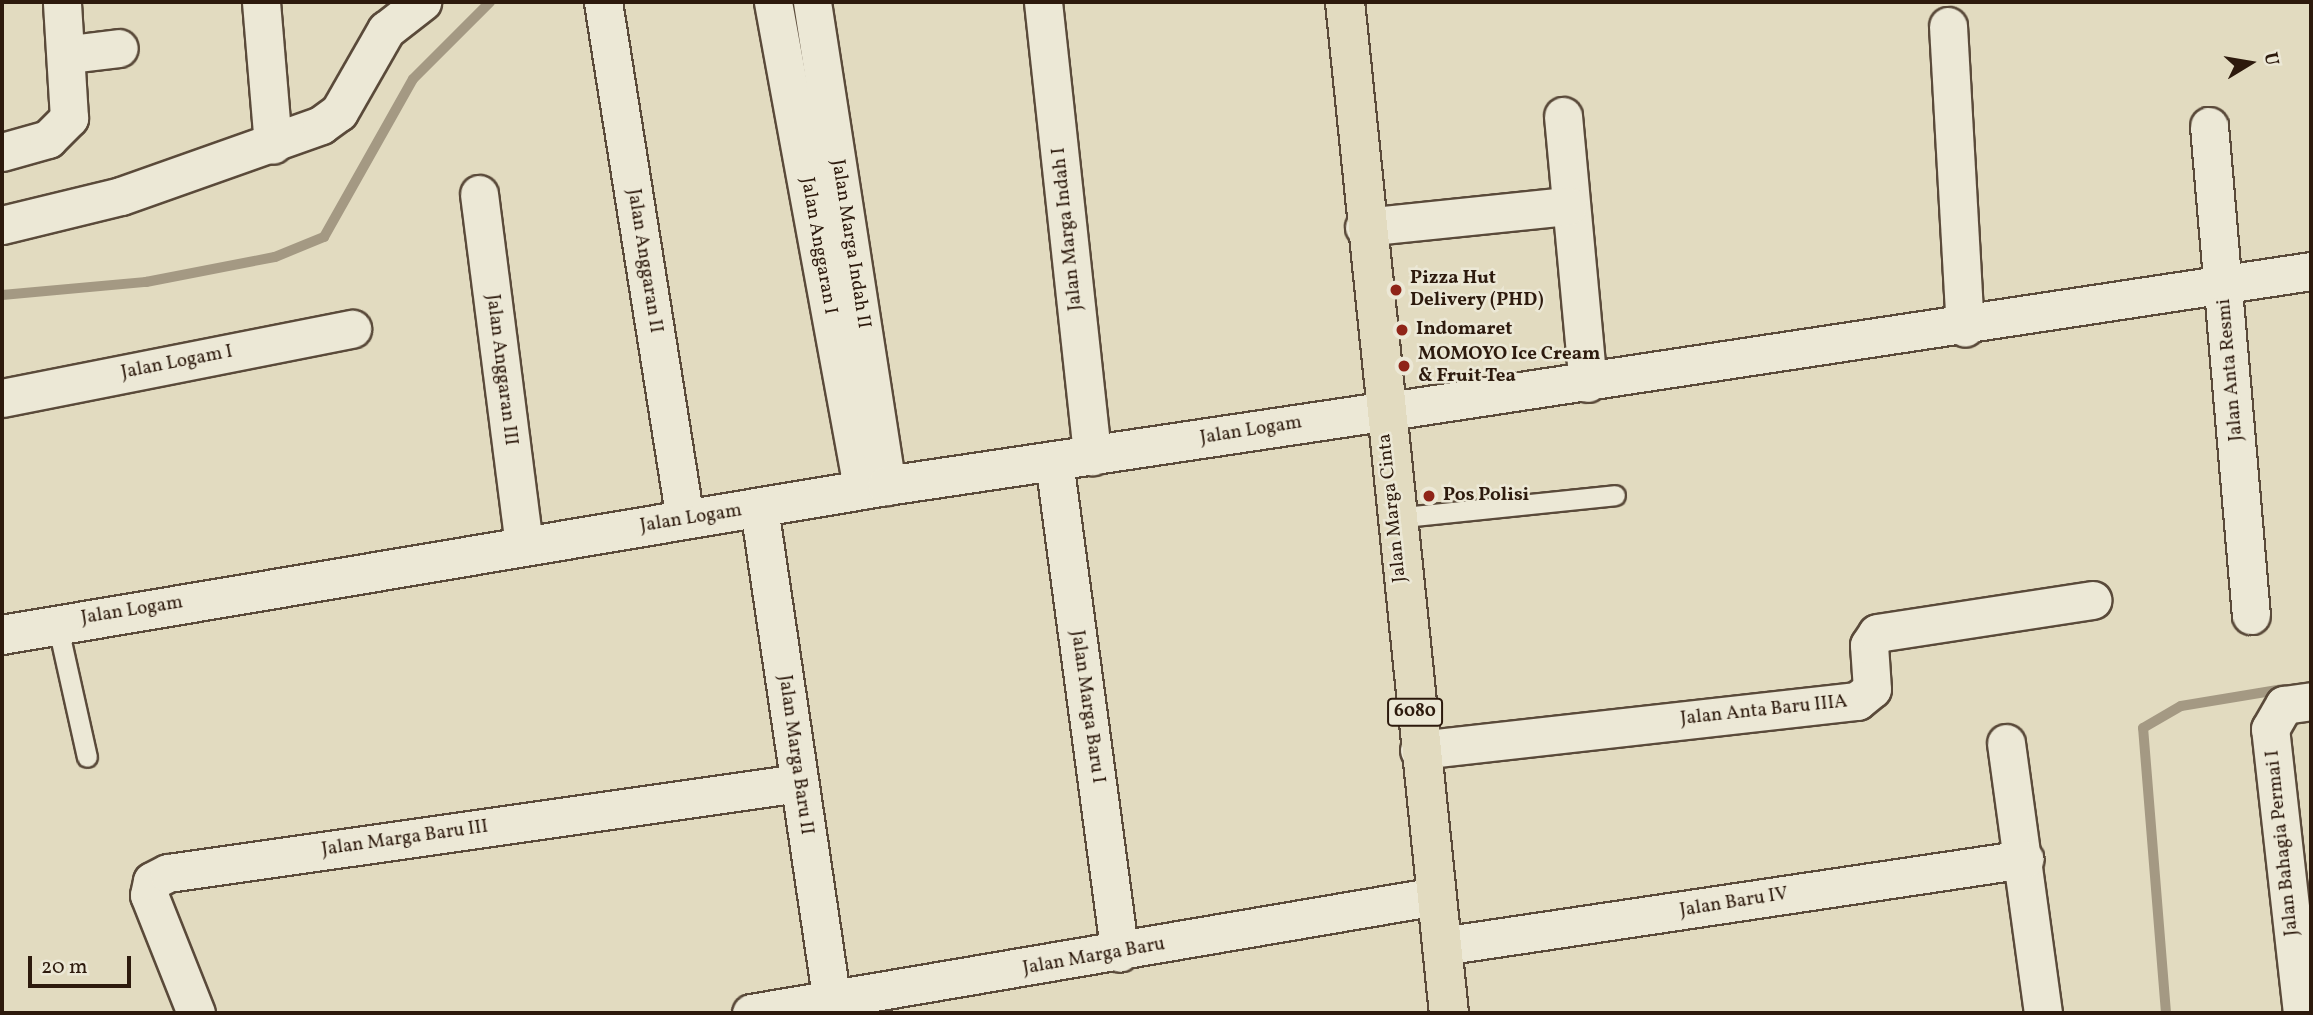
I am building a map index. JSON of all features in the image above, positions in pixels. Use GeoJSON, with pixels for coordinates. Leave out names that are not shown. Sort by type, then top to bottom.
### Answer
{"type":"FeatureCollection","features":[{"type":"Feature","properties":{"kind":"main road","name":"Jalan Marga Cinta"},"geometry":{"type":"LineString","coordinates":[[1345,2],[1382,408],[1449,1013]]}},
{"type":"Feature","properties":{"kind":"street"},"geometry":{"type":"LineString","coordinates":[[2,152],[48,139],[69,118],[70,54],[62,2]]}},
{"type":"Feature","properties":{"kind":"street"},"geometry":{"type":"LineString","coordinates":[[261,2],[273,144]]}},
{"type":"Feature","properties":{"kind":"street"},"geometry":{"type":"LineString","coordinates":[[2,225],[121,196],[273,144],[339,112],[377,41],[422,2]]}},
{"type":"Feature","properties":{"kind":"street","name":"Jalan Anggaran II"},"geometry":{"type":"LineString","coordinates":[[603,2],[685,520]]}},
{"type":"Feature","properties":{"kind":"street"},"geometry":{"type":"LineString","coordinates":[[773,2],[801,46]]}},
{"type":"Feature","properties":{"kind":"street","name":"Jalan Marga Indah II"},"geometry":{"type":"LineString","coordinates":[[812,2],[801,46],[875,488]]}},
{"type":"Feature","properties":{"kind":"street","name":"Jalan Marga Indah I"},"geometry":{"type":"LineString","coordinates":[[1043,2],[1092,456]]}},
{"type":"Feature","properties":{"kind":"street"},"geometry":{"type":"LineString","coordinates":[[1948,26],[1965,328]]}},
{"type":"Feature","properties":{"kind":"street"},"geometry":{"type":"LineString","coordinates":[[70,54],[119,48]]}},
{"type":"Feature","properties":{"kind":"street"},"geometry":{"type":"LineString","coordinates":[[1563,116],[1568,206],[1588,383]]}},
{"type":"Feature","properties":{"kind":"street","name":"Jalan Anta Resmi"},"geometry":{"type":"LineString","coordinates":[[2209,126],[2250,615]]}},
{"type":"Feature","properties":{"kind":"street","name":"Jalan Anggaran III"},"geometry":{"type":"LineString","coordinates":[[479,194],[524,546]]}},
{"type":"Feature","properties":{"kind":"street"},"geometry":{"type":"LineString","coordinates":[[1364,227],[1568,206]]}},
{"type":"Feature","properties":{"kind":"street"},"geometry":{"type":"LineString","coordinates":[[1382,408],[1588,383],[1965,328],[2311,271]]}},
{"type":"Feature","properties":{"kind":"street","name":"Jalan Logam I"},"geometry":{"type":"LineString","coordinates":[[2,398],[352,329]]}},
{"type":"Feature","properties":{"kind":"street","name":"Jalan Logam"},"geometry":{"type":"LineString","coordinates":[[2,635],[57,623],[875,488],[1092,456],[1382,408]]}},
{"type":"Feature","properties":{"kind":"street","name":"Jalan Marga Baru I"},"geometry":{"type":"LineString","coordinates":[[1054,461],[1120,953]]}},
{"type":"Feature","properties":{"kind":"street","name":"Jalan Marga Baru II"},"geometry":{"type":"LineString","coordinates":[[759,508],[832,1002]]}},
{"type":"Feature","properties":{"kind":"street","name":"Jalan Anta Baru IIIA"},"geometry":{"type":"LineString","coordinates":[[1419,750],[1857,701],[1872,689],[1869,645],[1877,634],[2092,600]]}},
{"type":"Feature","properties":{"kind":"street","name":"Jalan Bahagia Permai I"},"geometry":{"type":"LineString","coordinates":[[2302,1013],[2270,729],[2274,714],[2311,701]]}},
{"type":"Feature","properties":{"kind":"street"},"geometry":{"type":"LineString","coordinates":[[2006,743],[2025,859],[2043,1013]]}},
{"type":"Feature","properties":{"kind":"street","name":"Jalan Marga Baru III"},"geometry":{"type":"LineString","coordinates":[[196,1013],[149,895],[152,881],[168,873],[799,783]]}},
{"type":"Feature","properties":{"kind":"street","name":"Jalan Baru IV"},"geometry":{"type":"LineString","coordinates":[[1442,946],[2025,859]]}},
{"type":"Feature","properties":{"kind":"street","name":"Jalan Marga Baru"},"geometry":{"type":"LineString","coordinates":[[751,1013],[832,1002],[1120,953],[1436,896]]}},
{"type":"Feature","properties":{"kind":"lane"},"geometry":{"type":"LineString","coordinates":[[1394,518],[1615,495]]}},
{"type":"Feature","properties":{"kind":"lane"},"geometry":{"type":"LineString","coordinates":[[57,623],[87,757]]}},
{"type":"Feature","properties":{"kind":"waterway"},"geometry":{"type":"LineString","coordinates":[[2,295],[146,282],[275,257],[324,237],[413,79],[490,2]]}},
{"type":"Feature","properties":{"kind":"waterway"},"geometry":{"type":"LineString","coordinates":[[2166,1013],[2143,728],[2181,706],[2284,689]]}},
{"type":"Feature","properties":{"kind":"place","name":"Pizza Hut Delivery (PHD)"},"geometry":{"type":"Point","coordinates":[1396,290]}},
{"type":"Feature","properties":{"kind":"place","name":"Indomaret"},"geometry":{"type":"Point","coordinates":[1402,330]}},
{"type":"Feature","properties":{"kind":"place","name":"MOMOYO Ice Cream & Fruit Tea"},"geometry":{"type":"Point","coordinates":[1404,366]}},
{"type":"Feature","properties":{"kind":"place","name":"Pos Polisi"},"geometry":{"type":"Point","coordinates":[1429,496]}}]}
